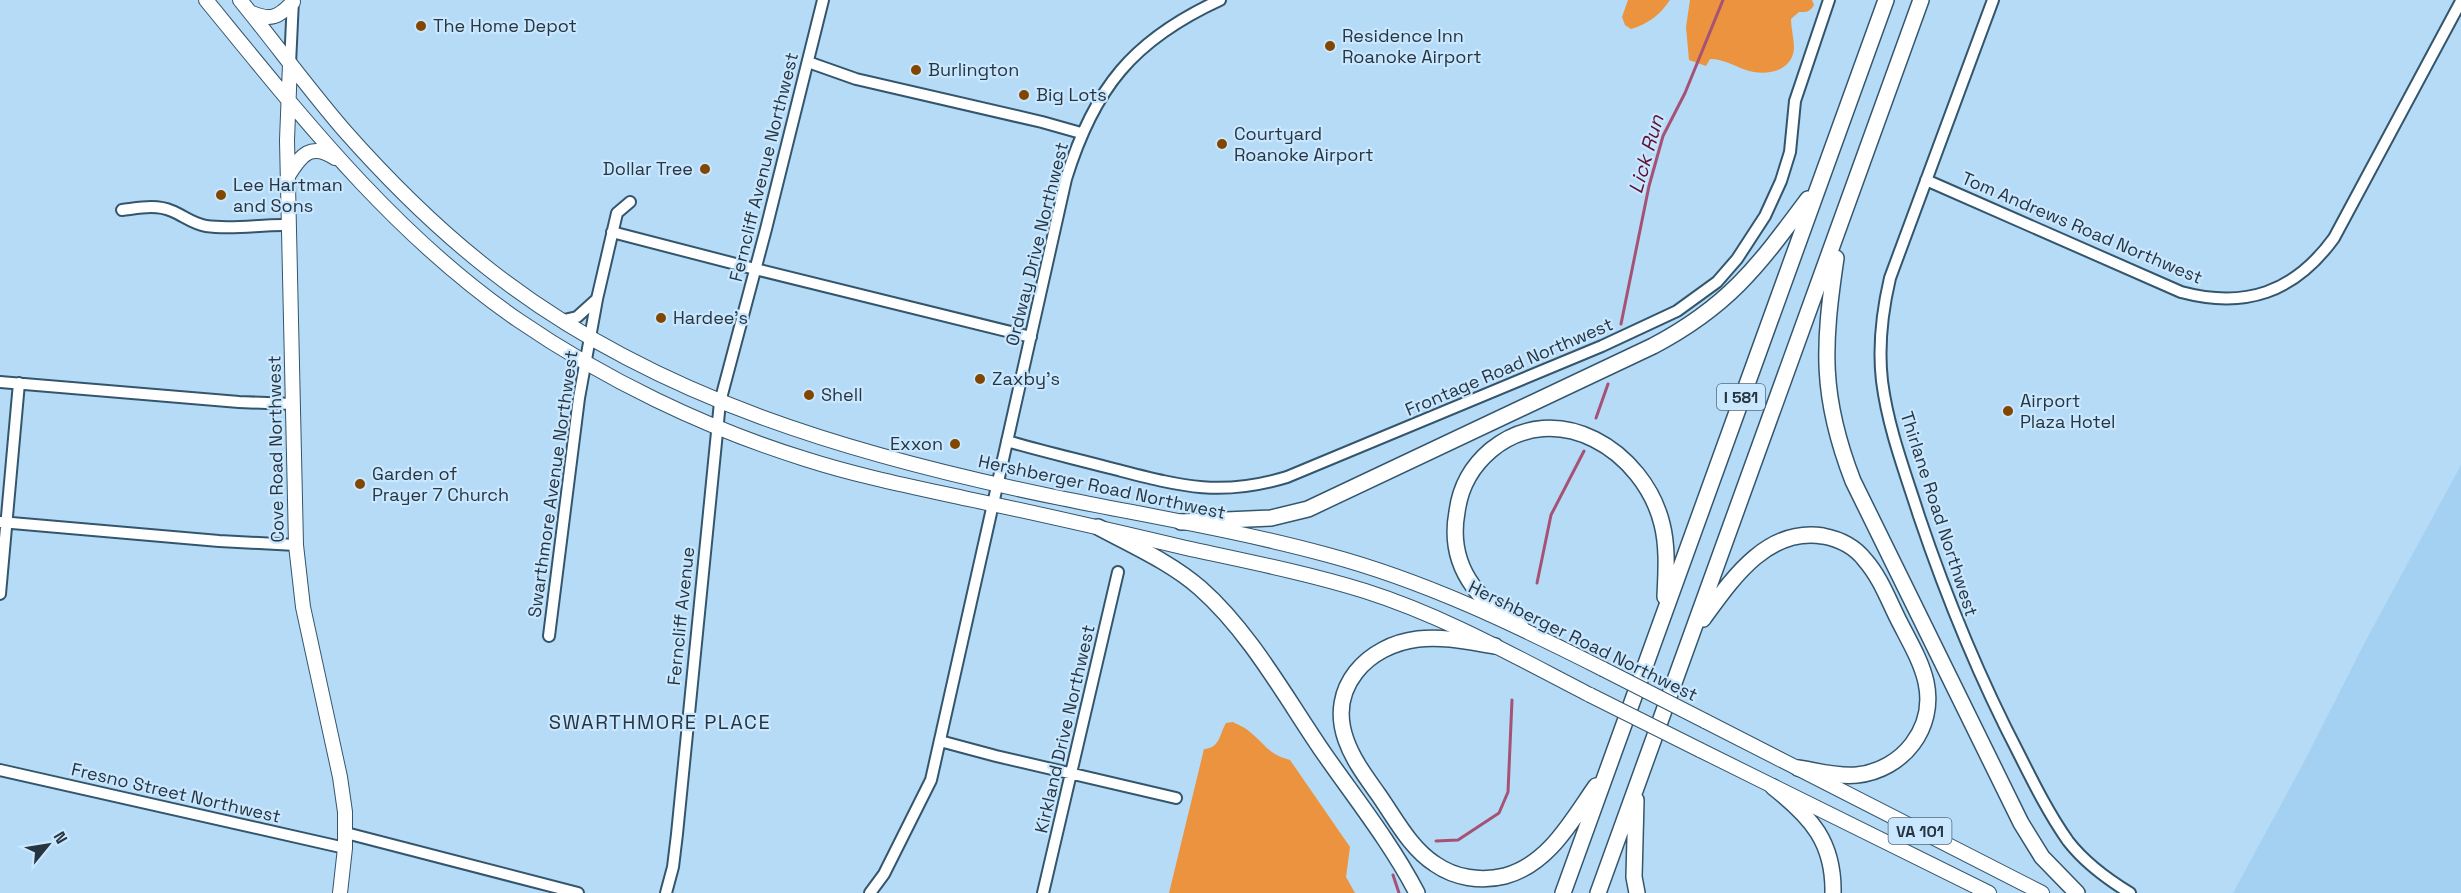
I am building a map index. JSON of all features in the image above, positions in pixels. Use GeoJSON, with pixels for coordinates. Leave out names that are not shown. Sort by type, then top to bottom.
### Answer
{"type":"FeatureCollection","features":[{"type":"Feature","properties":{"kind":"highway","name":"I 581"},"geometry":{"type":"LineString","coordinates":[[1563,893],[1886,0]]}},
{"type":"Feature","properties":{"kind":"highway","name":"I 581"},"geometry":{"type":"LineString","coordinates":[[1598,893],[1921,0]]}},
{"type":"Feature","properties":{"kind":"highway"},"geometry":{"type":"LineString","coordinates":[[1181,522],[1270,518],[1308,509],[1678,333],[1742,284],[1819,184]]}},
{"type":"Feature","properties":{"kind":"highway"},"geometry":{"type":"LineString","coordinates":[[1840,228],[1827,316],[1825,352],[1830,404],[1843,454],[1853,482],[2020,823],[2042,857],[2077,893]]}},
{"type":"Feature","properties":{"kind":"highway"},"geometry":{"type":"LineString","coordinates":[[1521,627],[1474,588],[1457,552],[1455,522],[1463,488],[1475,466],[1498,445],[1533,430],[1563,430],[1594,438],[1619,454],[1643,480],[1657,507],[1663,526],[1666,550],[1665,609]]}},
{"type":"Feature","properties":{"kind":"highway"},"geometry":{"type":"LineString","coordinates":[[1098,527],[1173,567],[1222,609],[1368,817],[1417,893]]}},
{"type":"Feature","properties":{"kind":"highway"},"geometry":{"type":"LineString","coordinates":[[1694,631],[1746,564],[1761,552],[1790,538],[1813,535],[1836,539],[1855,550],[1871,567],[1921,668],[1927,693],[1925,721],[1912,745],[1903,755],[1880,770],[1854,776],[1798,768]]}},
{"type":"Feature","properties":{"kind":"highway"},"geometry":{"type":"LineString","coordinates":[[1495,646],[1435,638],[1403,642],[1387,647],[1364,662],[1355,672],[1345,691],[1342,703],[1342,723],[1351,753],[1418,849],[1437,865],[1462,877],[1490,879],[1511,874],[1539,858],[1551,847],[1606,771]]}},
{"type":"Feature","properties":{"kind":"highway"},"geometry":{"type":"LineString","coordinates":[[1773,787],[1797,807],[1821,835],[1831,864],[1833,893]]}},
{"type":"Feature","properties":{"kind":"highway"},"geometry":{"type":"LineString","coordinates":[[1637,788],[1634,877],[1637,893]]}},
{"type":"Feature","properties":{"kind":"main road","name":"VA 101"},"geometry":{"type":"LineString","coordinates":[[207,0],[342,163],[376,200],[435,256],[519,321],[586,362],[673,407],[762,444],[880,480],[1314,577],[1358,589],[1418,610],[1495,646],[1989,893]]}},
{"type":"Feature","properties":{"kind":"main road","name":"Hershberger Road Northwest"},"geometry":{"type":"LineString","coordinates":[[240,0],[344,129],[413,204],[491,271],[590,337],[650,369],[745,412],[840,444],[998,483],[1328,555],[1394,575],[1521,627],[2042,893]]}},
{"type":"Feature","properties":{"kind":"main road"},"geometry":{"type":"LineString","coordinates":[[251,13],[267,19],[276,18],[293,1]]}},
{"type":"Feature","properties":{"kind":"main road","name":"Cove Road Northwest"},"geometry":{"type":"LineString","coordinates":[[290,64],[288,176],[296,545],[300,590],[340,777],[346,833],[340,893]]}},
{"type":"Feature","properties":{"kind":"main road"},"geometry":{"type":"LineString","coordinates":[[288,176],[298,160],[314,151],[328,154],[342,163]]}},
{"type":"Feature","properties":{"kind":"street","name":"Ferncliff Avenue Northwest"},"geometry":{"type":"LineString","coordinates":[[714,448],[720,402],[823,0]]}},
{"type":"Feature","properties":{"kind":"street","name":"Ordway Drive Northwest"},"geometry":{"type":"LineString","coordinates":[[870,893],[884,874],[931,780],[1066,179],[1081,133],[1102,95],[1137,54],[1173,25],[1220,0]]}},
{"type":"Feature","properties":{"kind":"street","name":"Frontage Road Northwest"},"geometry":{"type":"LineString","coordinates":[[1007,441],[1179,485],[1222,489],[1254,485],[1287,477],[1390,435],[1545,371],[1661,319],[1690,303],[1717,282],[1737,259],[1765,216],[1787,162],[1795,101],[1829,0]]}},
{"type":"Feature","properties":{"kind":"street","name":"Thirlane Road Northwest"},"geometry":{"type":"LineString","coordinates":[[1993,0],[1890,278],[1881,326],[1882,379],[1893,435],[1958,627],[1994,707],[2049,812],[2068,841],[2099,873],[2130,893]]}},
{"type":"Feature","properties":{"kind":"street","name":"Cove Road Northwest"},"geometry":{"type":"LineString","coordinates":[[290,64],[293,1]]}},
{"type":"Feature","properties":{"kind":"street","name":"Tom Andrews Road Northwest"},"geometry":{"type":"LineString","coordinates":[[1926,180],[2181,292],[2216,299],[2237,298],[2268,292],[2284,285],[2312,266],[2334,238],[2460,3]]}},
{"type":"Feature","properties":{"kind":"street"},"geometry":{"type":"LineString","coordinates":[[808,62],[856,79],[1081,133]]}},
{"type":"Feature","properties":{"kind":"street","name":"Swarthmore Avenue Northwest"},"geometry":{"type":"LineString","coordinates":[[549,636],[586,362],[597,299],[617,213],[630,202]]}},
{"type":"Feature","properties":{"kind":"street"},"geometry":{"type":"LineString","coordinates":[[122,210],[152,206],[163,208],[204,225],[232,228],[266,224],[289,225]]}},
{"type":"Feature","properties":{"kind":"street"},"geometry":{"type":"LineString","coordinates":[[612,232],[1031,337]]}},
{"type":"Feature","properties":{"kind":"street"},"geometry":{"type":"LineString","coordinates":[[564,320],[577,317],[597,299]]}},
{"type":"Feature","properties":{"kind":"street"},"geometry":{"type":"LineString","coordinates":[[0,382],[239,402],[292,404]]}},
{"type":"Feature","properties":{"kind":"street"},"geometry":{"type":"LineString","coordinates":[[0,594],[3,522],[19,383]]}},
{"type":"Feature","properties":{"kind":"street","name":"Ferncliff Avenue"},"geometry":{"type":"LineString","coordinates":[[666,893],[673,867],[677,834],[714,448]]}},
{"type":"Feature","properties":{"kind":"street"},"geometry":{"type":"LineString","coordinates":[[3,522],[219,542],[296,545]]}},
{"type":"Feature","properties":{"kind":"street","name":"Kirkland Drive Northwest"},"geometry":{"type":"LineString","coordinates":[[1043,893],[1118,572]]}},
{"type":"Feature","properties":{"kind":"street"},"geometry":{"type":"LineString","coordinates":[[940,741],[1176,798]]}},
{"type":"Feature","properties":{"kind":"street","name":"Fresno Street Northwest"},"geometry":{"type":"LineString","coordinates":[[0,770],[345,848]]}},
{"type":"Feature","properties":{"kind":"street"},"geometry":{"type":"LineString","coordinates":[[346,833],[578,893]]}},
{"type":"Feature","properties":{"kind":"shaded area"},"geometry":{"type":"Polygon","coordinates":[[[1628,0],[1670,0],[1653,18],[1631,29],[1625,25],[1622,17],[1628,0]]]}},
{"type":"Feature","properties":{"kind":"shaded area"},"geometry":{"type":"Polygon","coordinates":[[[1690,0],[1812,0],[1814,5],[1810,10],[1799,12],[1791,19],[1794,48],[1789,62],[1777,70],[1762,73],[1715,59],[1710,59],[1706,66],[1689,60],[1686,27],[1690,0]]]}},
{"type":"Feature","properties":{"kind":"shaded area"},"geometry":{"type":"Polygon","coordinates":[[[2461,465],[2461,893],[2233,893],[2304,762],[2365,642],[2461,465]]]}},
{"type":"Feature","properties":{"kind":"shaded area"},"geometry":{"type":"Polygon","coordinates":[[[1233,722],[1248,731],[1272,752],[1290,760],[1350,847],[1346,877],[1355,893],[1169,893],[1204,749],[1216,743],[1226,723],[1233,722]]]}},
{"type":"Feature","properties":{"kind":"waterway","name":"Lick Run"},"geometry":{"type":"LineString","coordinates":[[1621,324],[1649,186],[1663,136],[1685,93],[1723,0]]}},
{"type":"Feature","properties":{"kind":"waterway","name":"Lick Run"},"geometry":{"type":"LineString","coordinates":[[1596,418],[1608,384]]}},
{"type":"Feature","properties":{"kind":"waterway","name":"Lick Run"},"geometry":{"type":"LineString","coordinates":[[1537,583],[1551,515],[1584,451]]}},
{"type":"Feature","properties":{"kind":"waterway","name":"Lick Run"},"geometry":{"type":"LineString","coordinates":[[1436,841],[1458,840],[1499,813],[1508,792],[1512,700]]}},
{"type":"Feature","properties":{"kind":"waterway","name":"Lick Run"},"geometry":{"type":"LineString","coordinates":[[1393,875],[1399,893]]}},
{"type":"Feature","properties":{"kind":"place","name":"The Home Depot"},"geometry":{"type":"Point","coordinates":[421,26]}},
{"type":"Feature","properties":{"kind":"place","name":"Residence Inn Roanoke Airport"},"geometry":{"type":"Point","coordinates":[1330,46]}},
{"type":"Feature","properties":{"kind":"place","name":"Burlington"},"geometry":{"type":"Point","coordinates":[916,70]}},
{"type":"Feature","properties":{"kind":"place","name":"Big Lots"},"geometry":{"type":"Point","coordinates":[1024,95]}},
{"type":"Feature","properties":{"kind":"place","name":"Courtyard Roanoke Airport"},"geometry":{"type":"Point","coordinates":[1222,144]}},
{"type":"Feature","properties":{"kind":"place","name":"Dollar Tree"},"geometry":{"type":"Point","coordinates":[705,169]}},
{"type":"Feature","properties":{"kind":"place","name":"Lee Hartman and Sons"},"geometry":{"type":"Point","coordinates":[221,195]}},
{"type":"Feature","properties":{"kind":"place","name":"Hardee's"},"geometry":{"type":"Point","coordinates":[661,318]}},
{"type":"Feature","properties":{"kind":"place","name":"Zaxby's"},"geometry":{"type":"Point","coordinates":[980,379]}},
{"type":"Feature","properties":{"kind":"place","name":"Shell"},"geometry":{"type":"Point","coordinates":[809,395]}},
{"type":"Feature","properties":{"kind":"place","name":"Airport Plaza Hotel"},"geometry":{"type":"Point","coordinates":[2008,411]}},
{"type":"Feature","properties":{"kind":"place","name":"Exxon"},"geometry":{"type":"Point","coordinates":[955,444]}},
{"type":"Feature","properties":{"kind":"place","name":"Garden of Prayer 7 Church"},"geometry":{"type":"Point","coordinates":[360,484]}},
{"type":"Feature","properties":{"kind":"district","name":"SWARTHMORE PLACE"},"geometry":{"type":"Point","coordinates":[660,722]}}]}
